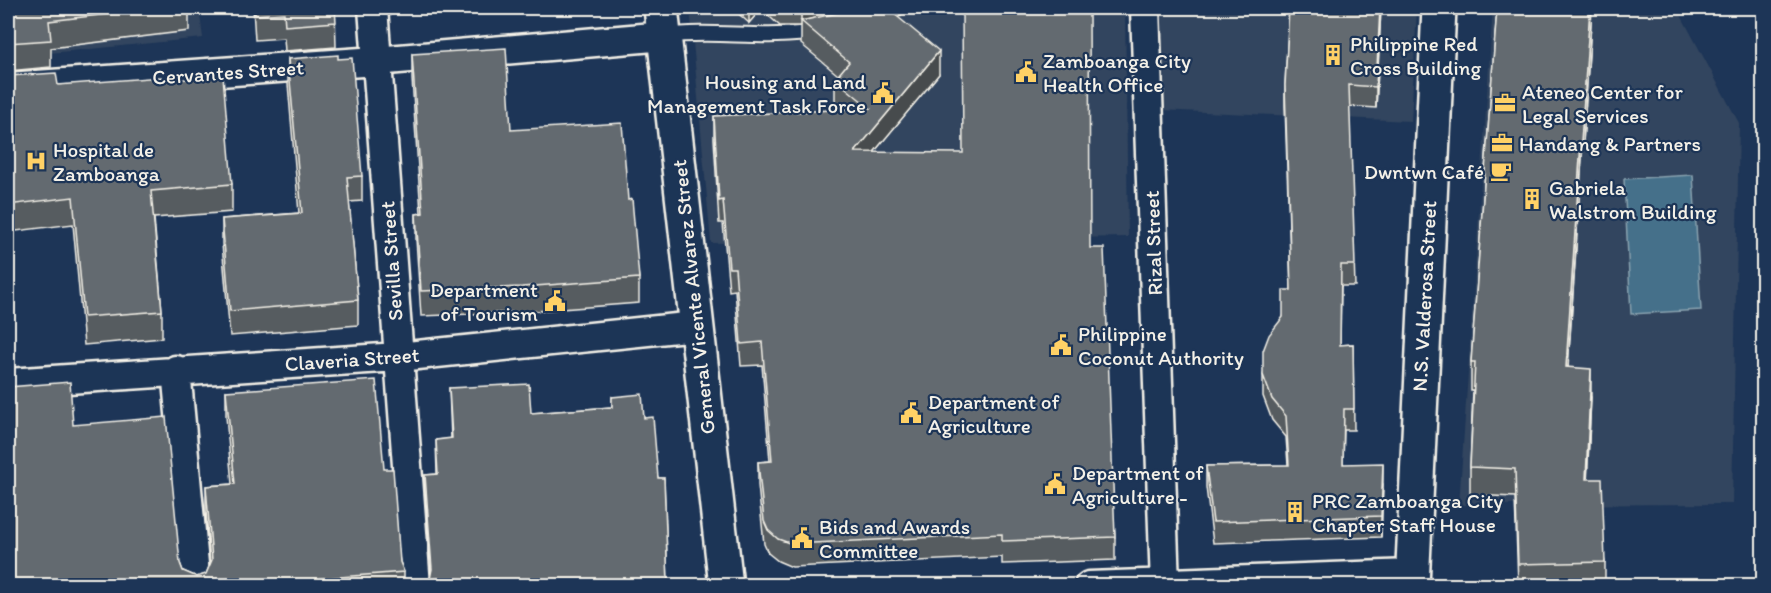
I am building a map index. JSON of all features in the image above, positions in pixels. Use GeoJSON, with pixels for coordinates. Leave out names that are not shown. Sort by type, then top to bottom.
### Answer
{"type":"FeatureCollection","features":[{"type":"Feature","properties":{"kind":"main road","name":"N.S. Valderosa Street"},"geometry":{"type":"LineString","coordinates":[[1412,580],[1439,8]]}},
{"type":"Feature","properties":{"kind":"main road","name":"General Vicente Alvarez Street"},"geometry":{"type":"LineString","coordinates":[[663,22],[726,585]]}},
{"type":"Feature","properties":{"kind":"street","name":"Sevilla Street"},"geometry":{"type":"LineString","coordinates":[[373,8],[416,585]]}},
{"type":"Feature","properties":{"kind":"street","name":"Rizal Street"},"geometry":{"type":"LineString","coordinates":[[1145,8],[1165,584]]}},
{"type":"Feature","properties":{"kind":"street","name":"Cervantes Street"},"geometry":{"type":"LineString","coordinates":[[8,87],[376,61],[663,22]]}},
{"type":"Feature","properties":{"kind":"street","name":"Claveria Street"},"geometry":{"type":"LineString","coordinates":[[8,383],[398,357],[696,326]]}},
{"type":"Feature","properties":{"kind":"street"},"geometry":{"type":"LineString","coordinates":[[176,370],[196,585]]}},
{"type":"Feature","properties":{"kind":"street"},"geometry":{"type":"LineString","coordinates":[[1089,585],[1412,580]]}},
{"type":"Feature","properties":{"kind":"lane"},"geometry":{"type":"LineString","coordinates":[[862,22],[897,8]]}},
{"type":"Feature","properties":{"kind":"lane"},"geometry":{"type":"LineString","coordinates":[[663,22],[692,32],[750,36],[802,34],[834,28]]}},
{"type":"Feature","properties":{"kind":"shaded area"},"geometry":{"type":"Polygon","coordinates":[[[8,8],[199,8],[203,38],[8,57],[8,8]]]}},
{"type":"Feature","properties":{"kind":"shaded area"},"geometry":{"type":"Polygon","coordinates":[[[690,8],[1125,8],[1128,237],[711,243],[690,8]]]}},
{"type":"Feature","properties":{"kind":"shaded area"},"geometry":{"type":"Polygon","coordinates":[[[1162,8],[1417,8],[1411,121],[1158,110],[1162,8]]]}},
{"type":"Feature","properties":{"kind":"shaded area"},"geometry":{"type":"Polygon","coordinates":[[[1493,8],[1677,8],[1739,123],[1732,504],[1459,505],[1493,8]]]}},
{"type":"Feature","properties":{"kind":"shaded area"},"geometry":{"type":"Polygon","coordinates":[[[1693,175],[1701,310],[1631,314],[1624,179],[1693,175]]]}},
{"type":"Feature","properties":{"kind":"building"},"geometry":{"type":"Polygon","coordinates":[[[8,8],[160,8],[49,21],[51,40],[8,43],[8,8]]]}},
{"type":"Feature","properties":{"kind":"building"},"geometry":{"type":"Polygon","coordinates":[[[255,8],[335,8],[336,22],[285,26],[284,13],[255,15],[255,8]]]}},
{"type":"Feature","properties":{"kind":"building"},"geometry":{"type":"Polygon","coordinates":[[[860,8],[887,8],[939,51],[855,152],[963,153],[962,8],[1089,8],[1090,248],[1104,248],[1115,537],[1002,541],[1002,534],[792,544],[778,539],[768,530],[764,521],[758,462],[772,461],[762,342],[741,344],[735,268],[729,268],[723,200],[719,201],[714,116],[870,108],[835,79],[849,62],[801,21],[860,8]]]}},
{"type":"Feature","properties":{"kind":"building"},"geometry":{"type":"Polygon","coordinates":[[[1289,8],[1380,8],[1376,87],[1349,85],[1355,265],[1341,265],[1340,345],[1353,344],[1354,409],[1344,409],[1343,464],[1383,463],[1381,516],[1213,522],[1206,466],[1289,465],[1286,416],[1272,399],[1263,375],[1263,351],[1269,335],[1283,317],[1283,290],[1291,290],[1285,85],[1289,8]]]}},
{"type":"Feature","properties":{"kind":"building","name":"Gabriela Walstrom Building"},"geometry":{"type":"Polygon","coordinates":[[[1497,8],[1590,8],[1566,367],[1591,369],[1586,479],[1602,479],[1605,562],[1518,564],[1515,469],[1470,467],[1475,362],[1471,362],[1497,8]]]}},
{"type":"Feature","properties":{"kind":"building"},"geometry":{"type":"Polygon","coordinates":[[[506,48],[511,130],[622,123],[628,200],[632,199],[639,278],[522,287],[421,291],[416,214],[423,213],[412,54],[506,48]]]}},
{"type":"Feature","properties":{"kind":"building"},"geometry":{"type":"Polygon","coordinates":[[[338,55],[338,59],[352,58],[362,176],[347,177],[358,300],[230,311],[222,219],[302,213],[288,59],[338,55]]]}},
{"type":"Feature","properties":{"kind":"building"},"geometry":{"type":"Polygon","coordinates":[[[56,73],[58,85],[161,77],[161,81],[223,76],[232,184],[151,191],[162,311],[84,317],[73,197],[8,205],[8,76],[56,73]]]}},
{"type":"Feature","properties":{"kind":"building"},"geometry":{"type":"Polygon","coordinates":[[[376,380],[384,469],[393,469],[400,562],[404,572],[315,579],[315,583],[284,585],[234,585],[234,583],[8,585],[8,387],[70,382],[73,425],[166,417],[180,563],[183,571],[197,577],[206,574],[212,560],[206,486],[235,484],[226,391],[376,380]]]}},
{"type":"Feature","properties":{"kind":"building"},"geometry":{"type":"Polygon","coordinates":[[[529,384],[531,413],[612,407],[612,397],[642,394],[644,418],[653,417],[658,478],[664,478],[668,584],[445,585],[444,578],[430,579],[432,569],[425,475],[438,474],[436,440],[452,438],[449,388],[529,384]]]}},
{"type":"Feature","properties":{"kind":"place","name":"Philippine Red Cross Building"},"geometry":{"type":"Point","coordinates":[1333,55]}},
{"type":"Feature","properties":{"kind":"place","name":"Zamboanga City Health Office"},"geometry":{"type":"Point","coordinates":[1026,72]}},
{"type":"Feature","properties":{"kind":"place","name":"Housing and Land Management Task Force"},"geometry":{"type":"Point","coordinates":[883,93]}},
{"type":"Feature","properties":{"kind":"place","name":"Ateneo Center for Legal Services"},"geometry":{"type":"Point","coordinates":[1505,103]}},
{"type":"Feature","properties":{"kind":"place","name":"Handang & Partners"},"geometry":{"type":"Point","coordinates":[1502,143]}},
{"type":"Feature","properties":{"kind":"place","name":"Hospital de Zamboanga"},"geometry":{"type":"Point","coordinates":[36,161]}},
{"type":"Feature","properties":{"kind":"place","name":"Dwntwn Café"},"geometry":{"type":"Point","coordinates":[1501,171]}},
{"type":"Feature","properties":{"kind":"place","name":"Gabriela Walstrom Building"},"geometry":{"type":"Point","coordinates":[1532,199]}},
{"type":"Feature","properties":{"kind":"place","name":"Department of Tourism"},"geometry":{"type":"Point","coordinates":[555,301]}},
{"type":"Feature","properties":{"kind":"place","name":"Philippine Coconut Authority"},"geometry":{"type":"Point","coordinates":[1061,345]}},
{"type":"Feature","properties":{"kind":"place","name":"Department of Agriculture"},"geometry":{"type":"Point","coordinates":[911,413]}},
{"type":"Feature","properties":{"kind":"place","name":"Department of Agriculture -"},"geometry":{"type":"Point","coordinates":[1055,484]}},
{"type":"Feature","properties":{"kind":"place","name":"PRC Zamboanga City Chapter Staff House"},"geometry":{"type":"Point","coordinates":[1295,512]}},
{"type":"Feature","properties":{"kind":"place","name":"Bids and Awards Committee"},"geometry":{"type":"Point","coordinates":[802,538]}}]}
